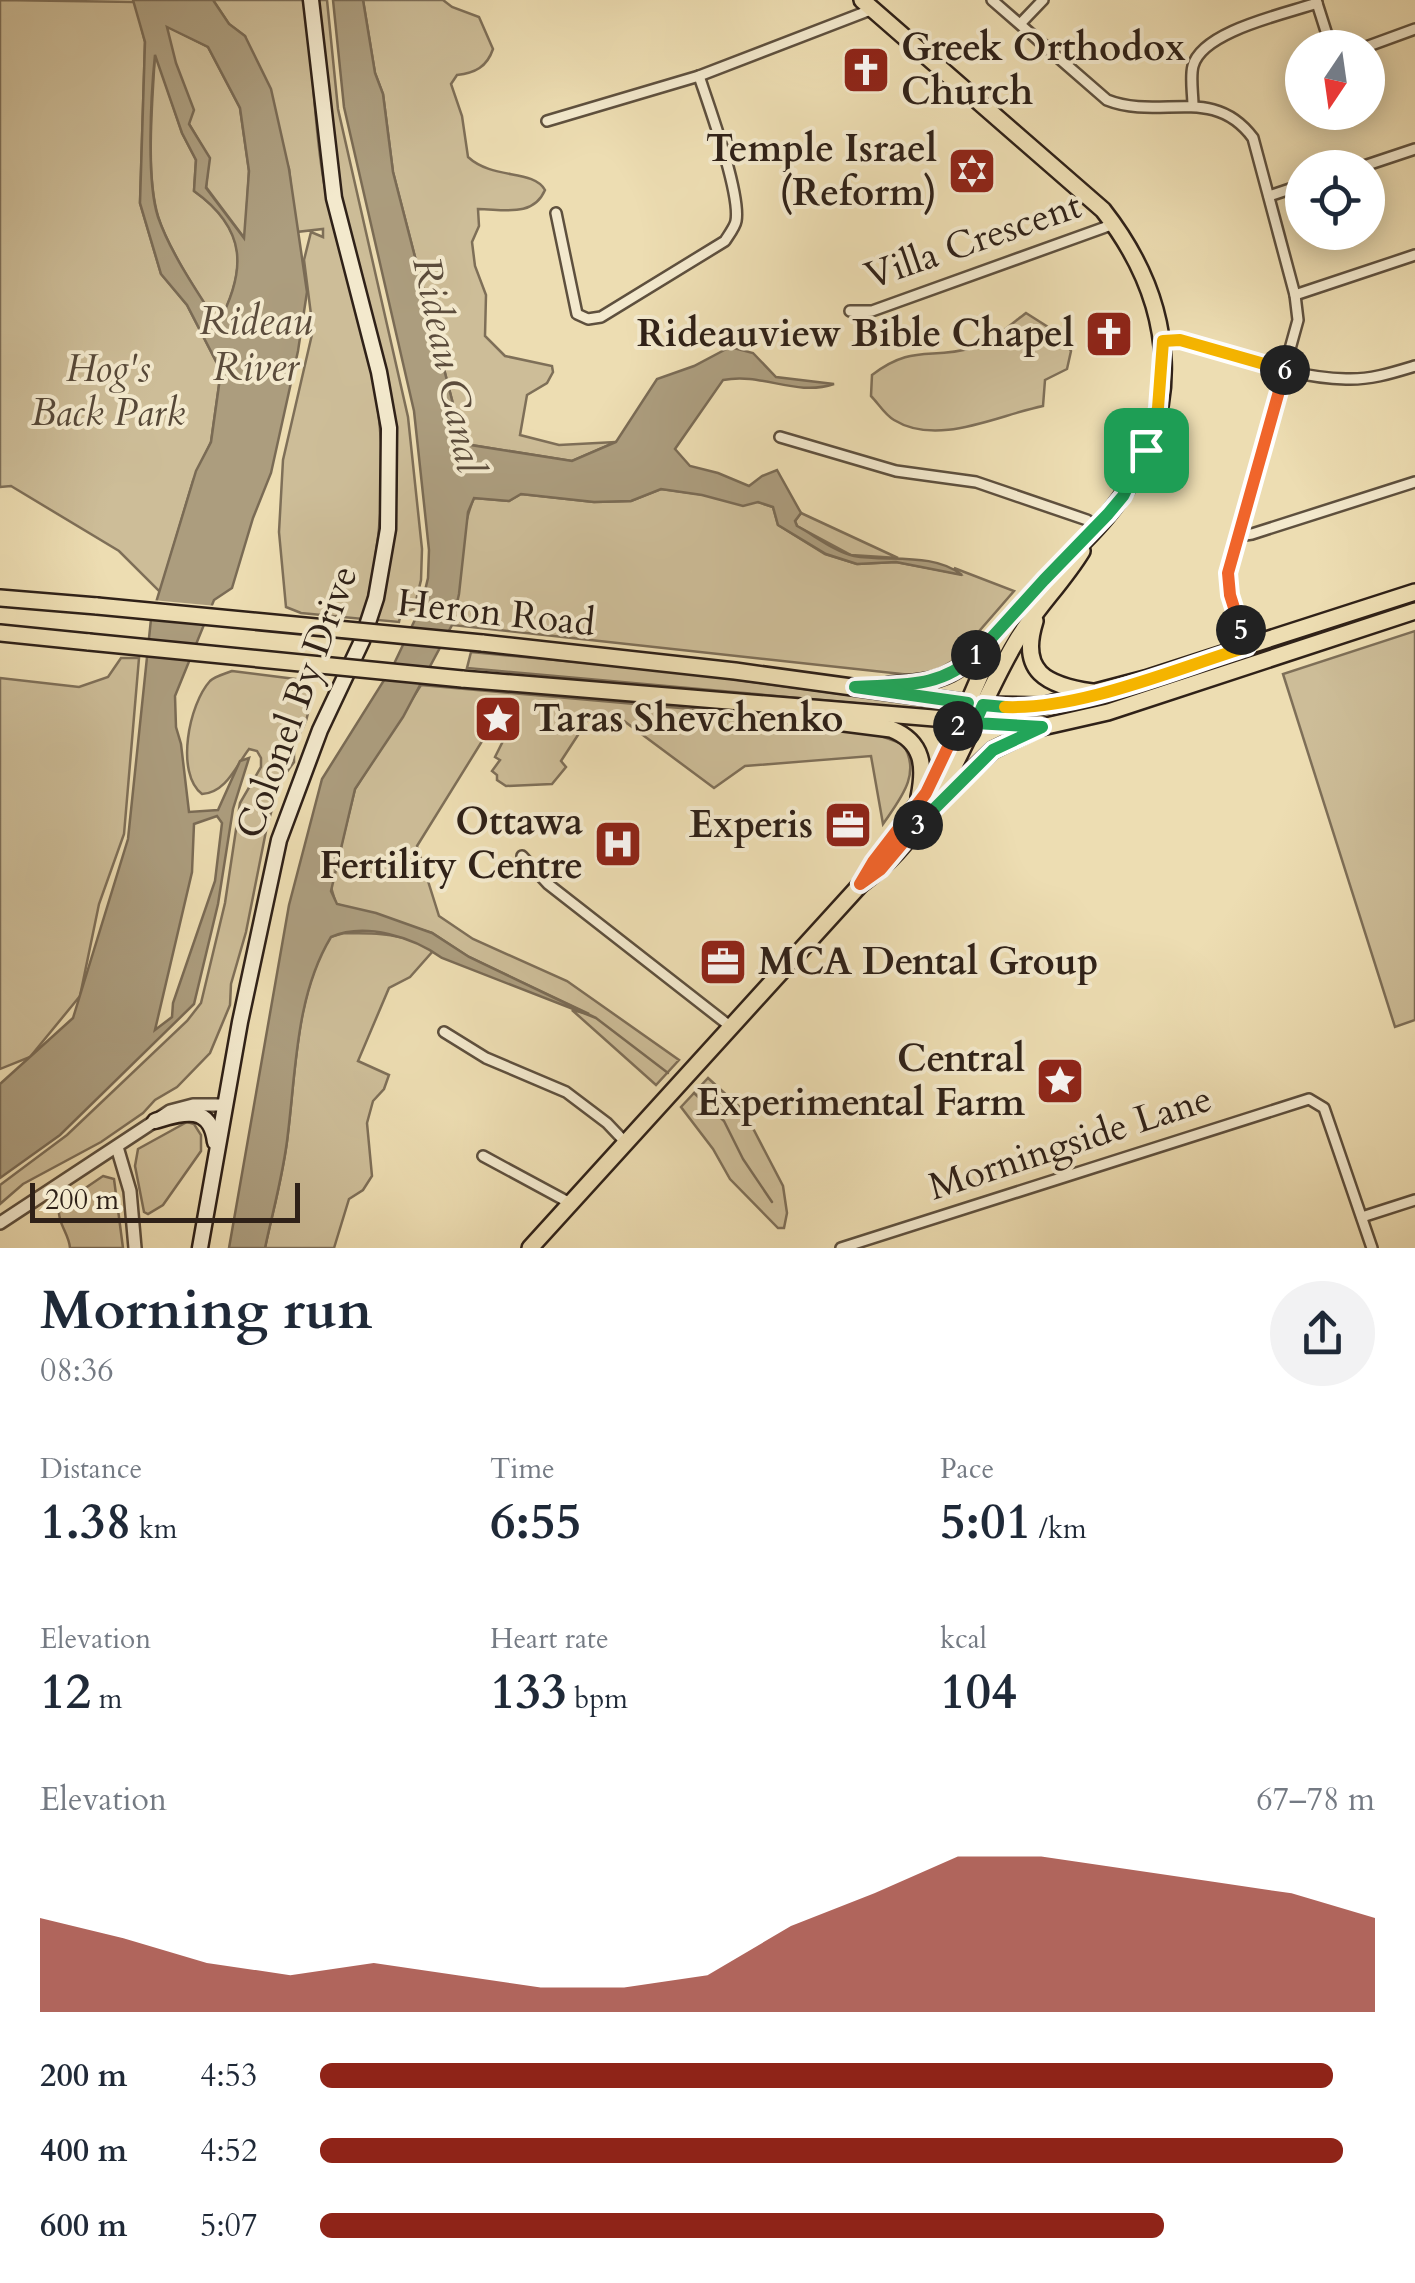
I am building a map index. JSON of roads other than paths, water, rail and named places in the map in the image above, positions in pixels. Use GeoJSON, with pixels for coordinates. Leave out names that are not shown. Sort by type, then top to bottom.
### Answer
{"type":"FeatureCollection","features":[{"type":"Feature","properties":{"kind":"main road","name":"Colonel By Drive"},"geometry":{"type":"LineString","coordinates":[[200,1248],[224,1106],[278,840],[320,730],[362,641],[376,598],[388,529],[389,428],[379,372],[334,198],[311,0]]}},
{"type":"Feature","properties":{"kind":"main road"},"geometry":{"type":"LineString","coordinates":[[855,687],[938,680],[961,669],[1049,585],[1123,496],[1150,440],[1161,390],[1163,341],[1157,308],[1144,275],[1114,224],[1082,188],[868,5]]}},
{"type":"Feature","properties":{"kind":"main road"},"geometry":{"type":"LineString","coordinates":[[1049,585],[1030,643],[1032,659],[1038,672],[1056,685],[1098,693]]}},
{"type":"Feature","properties":{"kind":"main road","name":"Heron Road"},"geometry":{"type":"LineString","coordinates":[[0,598],[482,643],[976,704],[1042,706],[1098,693],[1415,592]]}},
{"type":"Feature","properties":{"kind":"main road"},"geometry":{"type":"LineString","coordinates":[[976,704],[1040,608]]}},
{"type":"Feature","properties":{"kind":"main road"},"geometry":{"type":"LineString","coordinates":[[530,1248],[860,884],[873,862],[924,809],[993,750],[1042,727],[1108,712],[1415,611]]}},
{"type":"Feature","properties":{"kind":"main road"},"geometry":{"type":"LineString","coordinates":[[924,809],[936,774],[968,722],[1008,623]]}},
{"type":"Feature","properties":{"kind":"main road","name":"Heron Road"},"geometry":{"type":"LineString","coordinates":[[0,632],[462,679],[1042,727]]}},
{"type":"Feature","properties":{"kind":"main road"},"geometry":{"type":"LineString","coordinates":[[706,700],[898,732],[912,741],[922,758],[924,809]]}},
{"type":"Feature","properties":{"kind":"main road"},"geometry":{"type":"LineString","coordinates":[[154,1121],[186,1113],[202,1116],[213,1129],[214,1160]]}},
{"type":"Feature","properties":{"kind":"street"},"geometry":{"type":"LineString","coordinates":[[992,0],[1107,100],[1126,108],[1193,106],[1222,111],[1240,121],[1253,138],[1296,295],[1298,320],[1228,573],[1234,609],[1247,647]]}},
{"type":"Feature","properties":{"kind":"street"},"geometry":{"type":"LineString","coordinates":[[1021,23],[1043,0]]}},
{"type":"Feature","properties":{"kind":"street"},"geometry":{"type":"LineString","coordinates":[[1193,106],[1193,66],[1204,48],[1222,35],[1316,2],[1325,30]]}},
{"type":"Feature","properties":{"kind":"street"},"geometry":{"type":"LineString","coordinates":[[548,121],[700,76],[868,5]]}},
{"type":"Feature","properties":{"kind":"street"},"geometry":{"type":"LineString","coordinates":[[1385,40],[1415,29]]}},
{"type":"Feature","properties":{"kind":"street"},"geometry":{"type":"LineString","coordinates":[[556,213],[577,314],[588,319],[602,317],[725,242],[736,222],[734,201],[722,145],[700,76]]}},
{"type":"Feature","properties":{"kind":"street"},"geometry":{"type":"LineString","coordinates":[[1385,159],[1415,150]]}},
{"type":"Feature","properties":{"kind":"street"},"geometry":{"type":"LineString","coordinates":[[1270,196],[1285,191]]}},
{"type":"Feature","properties":{"kind":"street","name":"Villa Crescent"},"geometry":{"type":"LineString","coordinates":[[850,311],[872,311],[1114,224]]}},
{"type":"Feature","properties":{"kind":"street"},"geometry":{"type":"LineString","coordinates":[[1296,295],[1415,256]]}},
{"type":"Feature","properties":{"kind":"street"},"geometry":{"type":"LineString","coordinates":[[1163,341],[1180,340],[1286,368],[1347,379],[1381,376],[1415,366]]}},
{"type":"Feature","properties":{"kind":"street"},"geometry":{"type":"LineString","coordinates":[[780,437],[896,471],[976,482],[1087,520],[1095,530]]}},
{"type":"Feature","properties":{"kind":"street"},"geometry":{"type":"LineString","coordinates":[[1238,536],[1415,482]]}},
{"type":"Feature","properties":{"kind":"street"},"geometry":{"type":"LineString","coordinates":[[522,856],[548,884],[732,1027]]}},
{"type":"Feature","properties":{"kind":"street"},"geometry":{"type":"LineString","coordinates":[[444,1032],[486,1058],[566,1092],[608,1123],[626,1143]]}},
{"type":"Feature","properties":{"kind":"street","name":"Morningside Lane"},"geometry":{"type":"LineString","coordinates":[[840,1248],[1295,1102],[1317,1102],[1324,1108],[1362,1217]]}},
{"type":"Feature","properties":{"kind":"street"},"geometry":{"type":"LineString","coordinates":[[0,1223],[154,1121],[184,1106],[224,1106]]}},
{"type":"Feature","properties":{"kind":"street"},"geometry":{"type":"LineString","coordinates":[[117,1147],[130,1191],[136,1248]]}},
{"type":"Feature","properties":{"kind":"street"},"geometry":{"type":"LineString","coordinates":[[483,1156],[570,1203]]}},
{"type":"Feature","properties":{"kind":"street"},"geometry":{"type":"LineString","coordinates":[[1372,1248],[1362,1217],[1415,1200]]}},
{"type":"Feature","properties":{"kind":"water","name":"Rideau River"},"geometry":{"type":"Polygon","coordinates":[[[133,0],[213,0],[229,24],[245,36],[271,89],[289,169],[307,292],[271,473],[232,588],[214,600],[175,696],[189,812],[218,810],[240,761],[249,758],[233,809],[218,904],[194,1004],[60,1135],[0,1178],[0,1084],[73,1018],[128,839],[151,619],[196,471],[211,442],[221,371],[187,305],[161,274],[140,203],[145,42],[133,0]],[[167,27],[194,110],[189,124],[210,158],[206,188],[244,238],[249,171],[240,108],[208,47],[167,27]],[[155,55],[151,160],[158,217],[177,258],[218,324],[234,286],[237,252],[224,220],[194,191],[196,160],[182,133],[155,55]],[[217,816],[194,824],[192,872],[155,1030],[172,1017],[173,1003],[215,881],[222,823],[217,816]]]}},
{"type":"Feature","properties":{"kind":"water","name":"Rideau Canal"},"geometry":{"type":"Polygon","coordinates":[[[333,0],[363,0],[375,73],[383,94],[393,172],[459,427],[471,445],[572,461],[616,442],[657,379],[730,347],[753,353],[776,377],[834,384],[806,388],[751,379],[723,380],[675,449],[690,466],[749,486],[777,470],[801,513],[795,521],[797,526],[832,547],[867,558],[938,563],[962,575],[896,562],[857,564],[826,554],[778,525],[773,507],[758,502],[743,506],[661,489],[631,501],[594,502],[521,494],[509,501],[474,498],[468,512],[452,625],[403,717],[355,789],[331,891],[337,904],[432,933],[469,957],[596,1018],[442,958],[403,938],[359,931],[331,937],[319,959],[304,1008],[284,1162],[265,1248],[229,1248],[289,905],[322,779],[393,666],[421,607],[428,578],[429,550],[414,411],[344,107],[333,0]]]}},
{"type":"Feature","properties":{"kind":"waterway"},"geometry":{"type":"LineString","coordinates":[[596,1018],[668,1073]]}},
{"type":"Feature","properties":{"kind":"waterway"},"geometry":{"type":"LineString","coordinates":[[694,1093],[724,1121],[743,1159],[772,1202]]}},
{"type":"Feature","properties":{"kind":"place","name":"Greek Orthodox Church"},"geometry":{"type":"Point","coordinates":[866,70]}},
{"type":"Feature","properties":{"kind":"place","name":"Temple Israel (Reform)"},"geometry":{"type":"Point","coordinates":[972,171]}},
{"type":"Feature","properties":{"kind":"place","name":"Rideauview Bible Chapel"},"geometry":{"type":"Point","coordinates":[1109,334]}},
{"type":"Feature","properties":{"kind":"place","name":"Taras Shevchenko"},"geometry":{"type":"Point","coordinates":[498,719]}},
{"type":"Feature","properties":{"kind":"place","name":"Experis"},"geometry":{"type":"Point","coordinates":[848,825]}},
{"type":"Feature","properties":{"kind":"place","name":"Ottawa Fertility Centre"},"geometry":{"type":"Point","coordinates":[618,844]}},
{"type":"Feature","properties":{"kind":"place","name":"MCA Dental Group"},"geometry":{"type":"Point","coordinates":[723,962]}},
{"type":"Feature","properties":{"kind":"place","name":"Central Experimental Farm"},"geometry":{"type":"Point","coordinates":[1060,1081]}},
{"type":"Feature","properties":{"kind":"park label","name":"Hog's Back Park"},"geometry":{"type":"Point","coordinates":[108,391]}}]}
